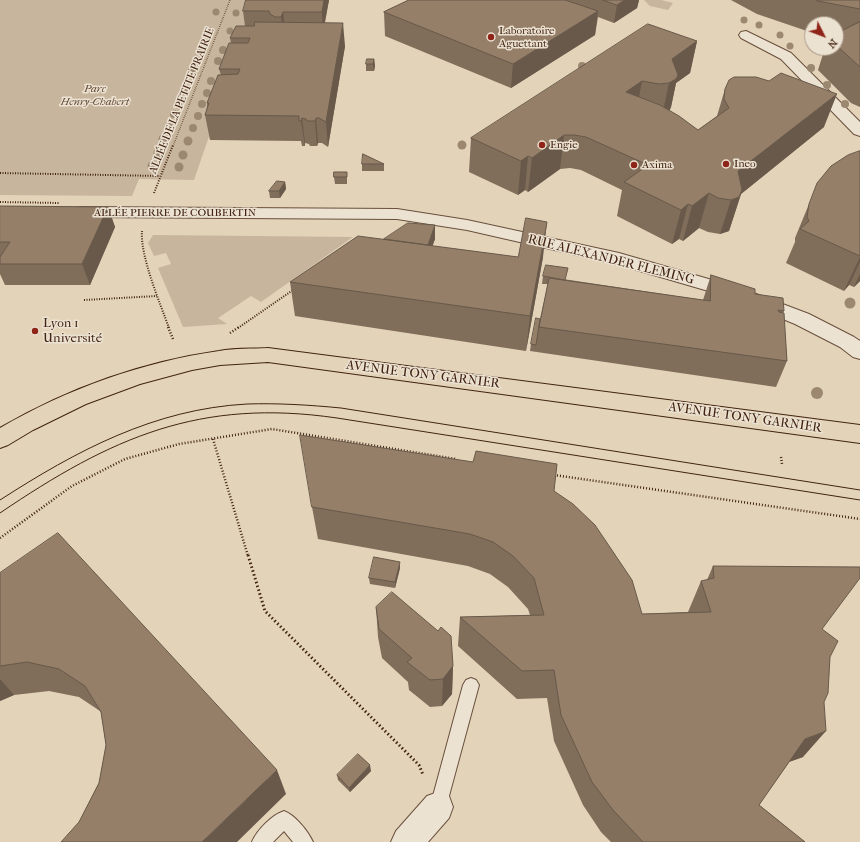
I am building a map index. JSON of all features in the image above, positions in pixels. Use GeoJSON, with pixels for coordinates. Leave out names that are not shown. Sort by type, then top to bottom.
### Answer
{"type":"FeatureCollection","features":[{"type":"Feature","properties":{"kind":"main road","name":"AVENUE TONY GARNIER"},"geometry":{"type":"LineString","coordinates":[[0,438],[51,409],[92,392],[175,366],[221,358],[268,355],[860,434]]}},
{"type":"Feature","properties":{"kind":"street"},"geometry":{"type":"LineString","coordinates":[[746,35],[786,56],[860,131]]}},
{"type":"Feature","properties":{"kind":"street","name":"ALLÉE PIERRE DE COUBERTIN"},"geometry":{"type":"LineString","coordinates":[[63,212],[349,214]]}},
{"type":"Feature","properties":{"kind":"street","name":"RUE ALEXANDER FLEMING"},"geometry":{"type":"LineString","coordinates":[[349,214],[397,214],[466,226],[605,256],[696,281],[757,300],[802,319],[847,342],[860,352]]}},
{"type":"Feature","properties":{"kind":"street"},"geometry":{"type":"LineString","coordinates":[[407,842],[438,807]]}},
{"type":"Feature","properties":{"kind":"lane"},"geometry":{"type":"LineString","coordinates":[[438,807],[471,685]]}},
{"type":"Feature","properties":{"kind":"lane"},"geometry":{"type":"LineString","coordinates":[[261,842],[284,819],[304,842]]}},
{"type":"Feature","properties":{"kind":"path","name":"ALLÉE DE LA PETITE PRAIRIE"},"geometry":{"type":"LineString","coordinates":[[152,199],[230,0]]}},
{"type":"Feature","properties":{"kind":"path"},"geometry":{"type":"LineString","coordinates":[[0,172],[160,176]]}},
{"type":"Feature","properties":{"kind":"path"},"geometry":{"type":"LineString","coordinates":[[142,229],[141,242],[157,296],[173,339]]}},
{"type":"Feature","properties":{"kind":"path"},"geometry":{"type":"LineString","coordinates":[[230,333],[296,288]]}},
{"type":"Feature","properties":{"kind":"path"},"geometry":{"type":"LineString","coordinates":[[84,300],[157,296]]}},
{"type":"Feature","properties":{"kind":"path"},"geometry":{"type":"LineString","coordinates":[[0,538],[72,486],[124,459],[179,444],[272,429],[459,460]]}},
{"type":"Feature","properties":{"kind":"path"},"geometry":{"type":"LineString","coordinates":[[213,439],[265,611],[419,765],[438,807]]}},
{"type":"Feature","properties":{"kind":"path"},"geometry":{"type":"LineString","coordinates":[[781,456],[782,464]]}},
{"type":"Feature","properties":{"kind":"path"},"geometry":{"type":"LineString","coordinates":[[552,475],[860,519]]}},
{"type":"Feature","properties":{"kind":"green space","name":"Parc Henry-Chabert"},"geometry":{"type":"Polygon","coordinates":[[[0,0],[256,0],[194,180],[139,179],[132,196],[0,195],[0,0]]]}},
{"type":"Feature","properties":{"kind":"green space"},"geometry":{"type":"Polygon","coordinates":[[[644,0],[661,0],[673,3],[668,10],[650,6],[644,0]]]}},
{"type":"Feature","properties":{"kind":"green space"},"geometry":{"type":"Polygon","coordinates":[[[153,235],[353,237],[261,302],[251,296],[218,318],[227,324],[183,327],[158,268],[171,264],[166,253],[154,256],[148,243],[153,235]]]}},
{"type":"Feature","properties":{"kind":"building"},"geometry":{"type":"Polygon","coordinates":[[[246,0],[324,0],[322,12],[283,12],[281,17],[275,17],[270,14],[269,11],[243,11],[246,0]]]}},
{"type":"Feature","properties":{"kind":"building"},"geometry":{"type":"Polygon","coordinates":[[[409,0],[565,0],[598,11],[513,64],[384,12],[409,0]]]}},
{"type":"Feature","properties":{"kind":"building"},"geometry":{"type":"Polygon","coordinates":[[[603,0],[625,0],[617,5],[603,0]]]}},
{"type":"Feature","properties":{"kind":"building"},"geometry":{"type":"Polygon","coordinates":[[[816,0],[860,0],[860,9],[818,1],[816,0]]]}},
{"type":"Feature","properties":{"kind":"building"},"geometry":{"type":"Polygon","coordinates":[[[255,22],[343,23],[326,122],[319,118],[316,118],[315,121],[307,121],[306,119],[302,118],[301,121],[299,121],[299,116],[205,115],[209,103],[207,103],[218,75],[238,74],[240,69],[219,69],[229,43],[248,43],[250,38],[230,38],[236,26],[254,26],[255,22]]]}},
{"type":"Feature","properties":{"kind":"building"},"geometry":{"type":"Polygon","coordinates":[[[860,22],[860,67],[844,52],[844,30],[860,22]]]}},
{"type":"Feature","properties":{"kind":"building"},"geometry":{"type":"Polygon","coordinates":[[[648,24],[697,41],[672,59],[678,75],[676,79],[669,83],[659,84],[642,81],[626,92],[660,105],[679,116],[698,130],[729,108],[724,99],[725,89],[729,80],[734,77],[756,77],[769,81],[781,73],[837,94],[738,171],[742,190],[739,197],[731,200],[718,198],[709,193],[692,206],[688,204],[681,210],[624,182],[648,165],[586,137],[564,135],[532,158],[528,156],[521,161],[471,138],[648,24]]]}},
{"type":"Feature","properties":{"kind":"building"},"geometry":{"type":"Polygon","coordinates":[[[367,59],[374,59],[373,64],[366,64],[367,59]]]}},
{"type":"Feature","properties":{"kind":"building"},"geometry":{"type":"Polygon","coordinates":[[[860,151],[860,256],[800,229],[809,221],[807,217],[809,204],[817,183],[831,166],[848,155],[860,151]]]}},
{"type":"Feature","properties":{"kind":"building"},"geometry":{"type":"Polygon","coordinates":[[[363,154],[384,164],[362,164],[363,154]]]}},
{"type":"Feature","properties":{"kind":"building"},"geometry":{"type":"Polygon","coordinates":[[[334,172],[347,172],[347,177],[334,177],[334,172]]]}},
{"type":"Feature","properties":{"kind":"building"},"geometry":{"type":"Polygon","coordinates":[[[277,181],[285,182],[279,191],[269,191],[277,181]]]}},
{"type":"Feature","properties":{"kind":"building"},"geometry":{"type":"Polygon","coordinates":[[[0,206],[108,207],[82,264],[0,264],[0,257],[10,242],[0,242],[0,206]]]}},
{"type":"Feature","properties":{"kind":"building"},"geometry":{"type":"Polygon","coordinates":[[[526,218],[547,222],[530,316],[290,282],[358,236],[518,257],[526,218]]]}},
{"type":"Feature","properties":{"kind":"building"},"geometry":{"type":"Polygon","coordinates":[[[408,223],[435,225],[428,245],[384,239],[408,223]]]}},
{"type":"Feature","properties":{"kind":"building"},"geometry":{"type":"Polygon","coordinates":[[[546,265],[568,268],[565,280],[543,276],[546,265]]]}},
{"type":"Feature","properties":{"kind":"building"},"geometry":{"type":"Polygon","coordinates":[[[711,275],[755,289],[755,294],[783,298],[784,311],[778,310],[779,312],[784,313],[787,361],[539,327],[549,278],[710,301],[711,275]]]}},
{"type":"Feature","properties":{"kind":"building"},"geometry":{"type":"Polygon","coordinates":[[[536,318],[540,319],[536,345],[531,344],[536,318]]]}},
{"type":"Feature","properties":{"kind":"building"},"geometry":{"type":"Polygon","coordinates":[[[300,435],[473,462],[476,451],[557,464],[554,491],[573,504],[595,525],[632,580],[642,614],[711,612],[701,581],[714,578],[713,566],[860,567],[860,578],[822,629],[838,641],[830,657],[828,693],[824,702],[826,731],[805,739],[759,805],[805,842],[643,842],[613,810],[592,782],[561,715],[554,670],[522,671],[460,617],[544,615],[534,578],[513,556],[493,542],[470,534],[312,507],[300,435]]]}},
{"type":"Feature","properties":{"kind":"building"},"geometry":{"type":"Polygon","coordinates":[[[58,533],[277,770],[202,842],[61,842],[79,822],[99,783],[106,745],[101,712],[85,686],[59,669],[27,662],[0,666],[0,573],[58,533]]]}},
{"type":"Feature","properties":{"kind":"building"},"geometry":{"type":"Polygon","coordinates":[[[374,557],[400,562],[395,582],[369,578],[374,557]]]}},
{"type":"Feature","properties":{"kind":"building"},"geometry":{"type":"Polygon","coordinates":[[[392,592],[438,631],[441,627],[451,636],[453,666],[443,679],[430,680],[407,662],[412,658],[379,629],[376,607],[392,592]]]}},
{"type":"Feature","properties":{"kind":"building"},"geometry":{"type":"Polygon","coordinates":[[[358,754],[370,765],[349,788],[337,775],[358,754]]]}},
{"type":"Feature","properties":{"kind":"tram line"},"geometry":{"type":"LineString","coordinates":[[0,500],[87,449],[117,436],[180,414],[247,404],[294,404],[341,408],[860,490]]}},
{"type":"Feature","properties":{"kind":"tram line"},"geometry":{"type":"LineString","coordinates":[[0,513],[41,486],[81,463],[120,444],[159,430],[200,419],[242,414],[288,413],[337,418],[860,500]]}},
{"type":"Feature","properties":{"kind":"place","name":"Laboratoire Aguettant"},"geometry":{"type":"Point","coordinates":[491,37]}},
{"type":"Feature","properties":{"kind":"place","name":"Engie"},"geometry":{"type":"Point","coordinates":[542,145]}},
{"type":"Feature","properties":{"kind":"place","name":"Ineo"},"geometry":{"type":"Point","coordinates":[726,164]}},
{"type":"Feature","properties":{"kind":"place","name":"Axima"},"geometry":{"type":"Point","coordinates":[634,165]}},
{"type":"Feature","properties":{"kind":"place","name":"Lyon 1 Université"},"geometry":{"type":"Point","coordinates":[35,331]}}]}
